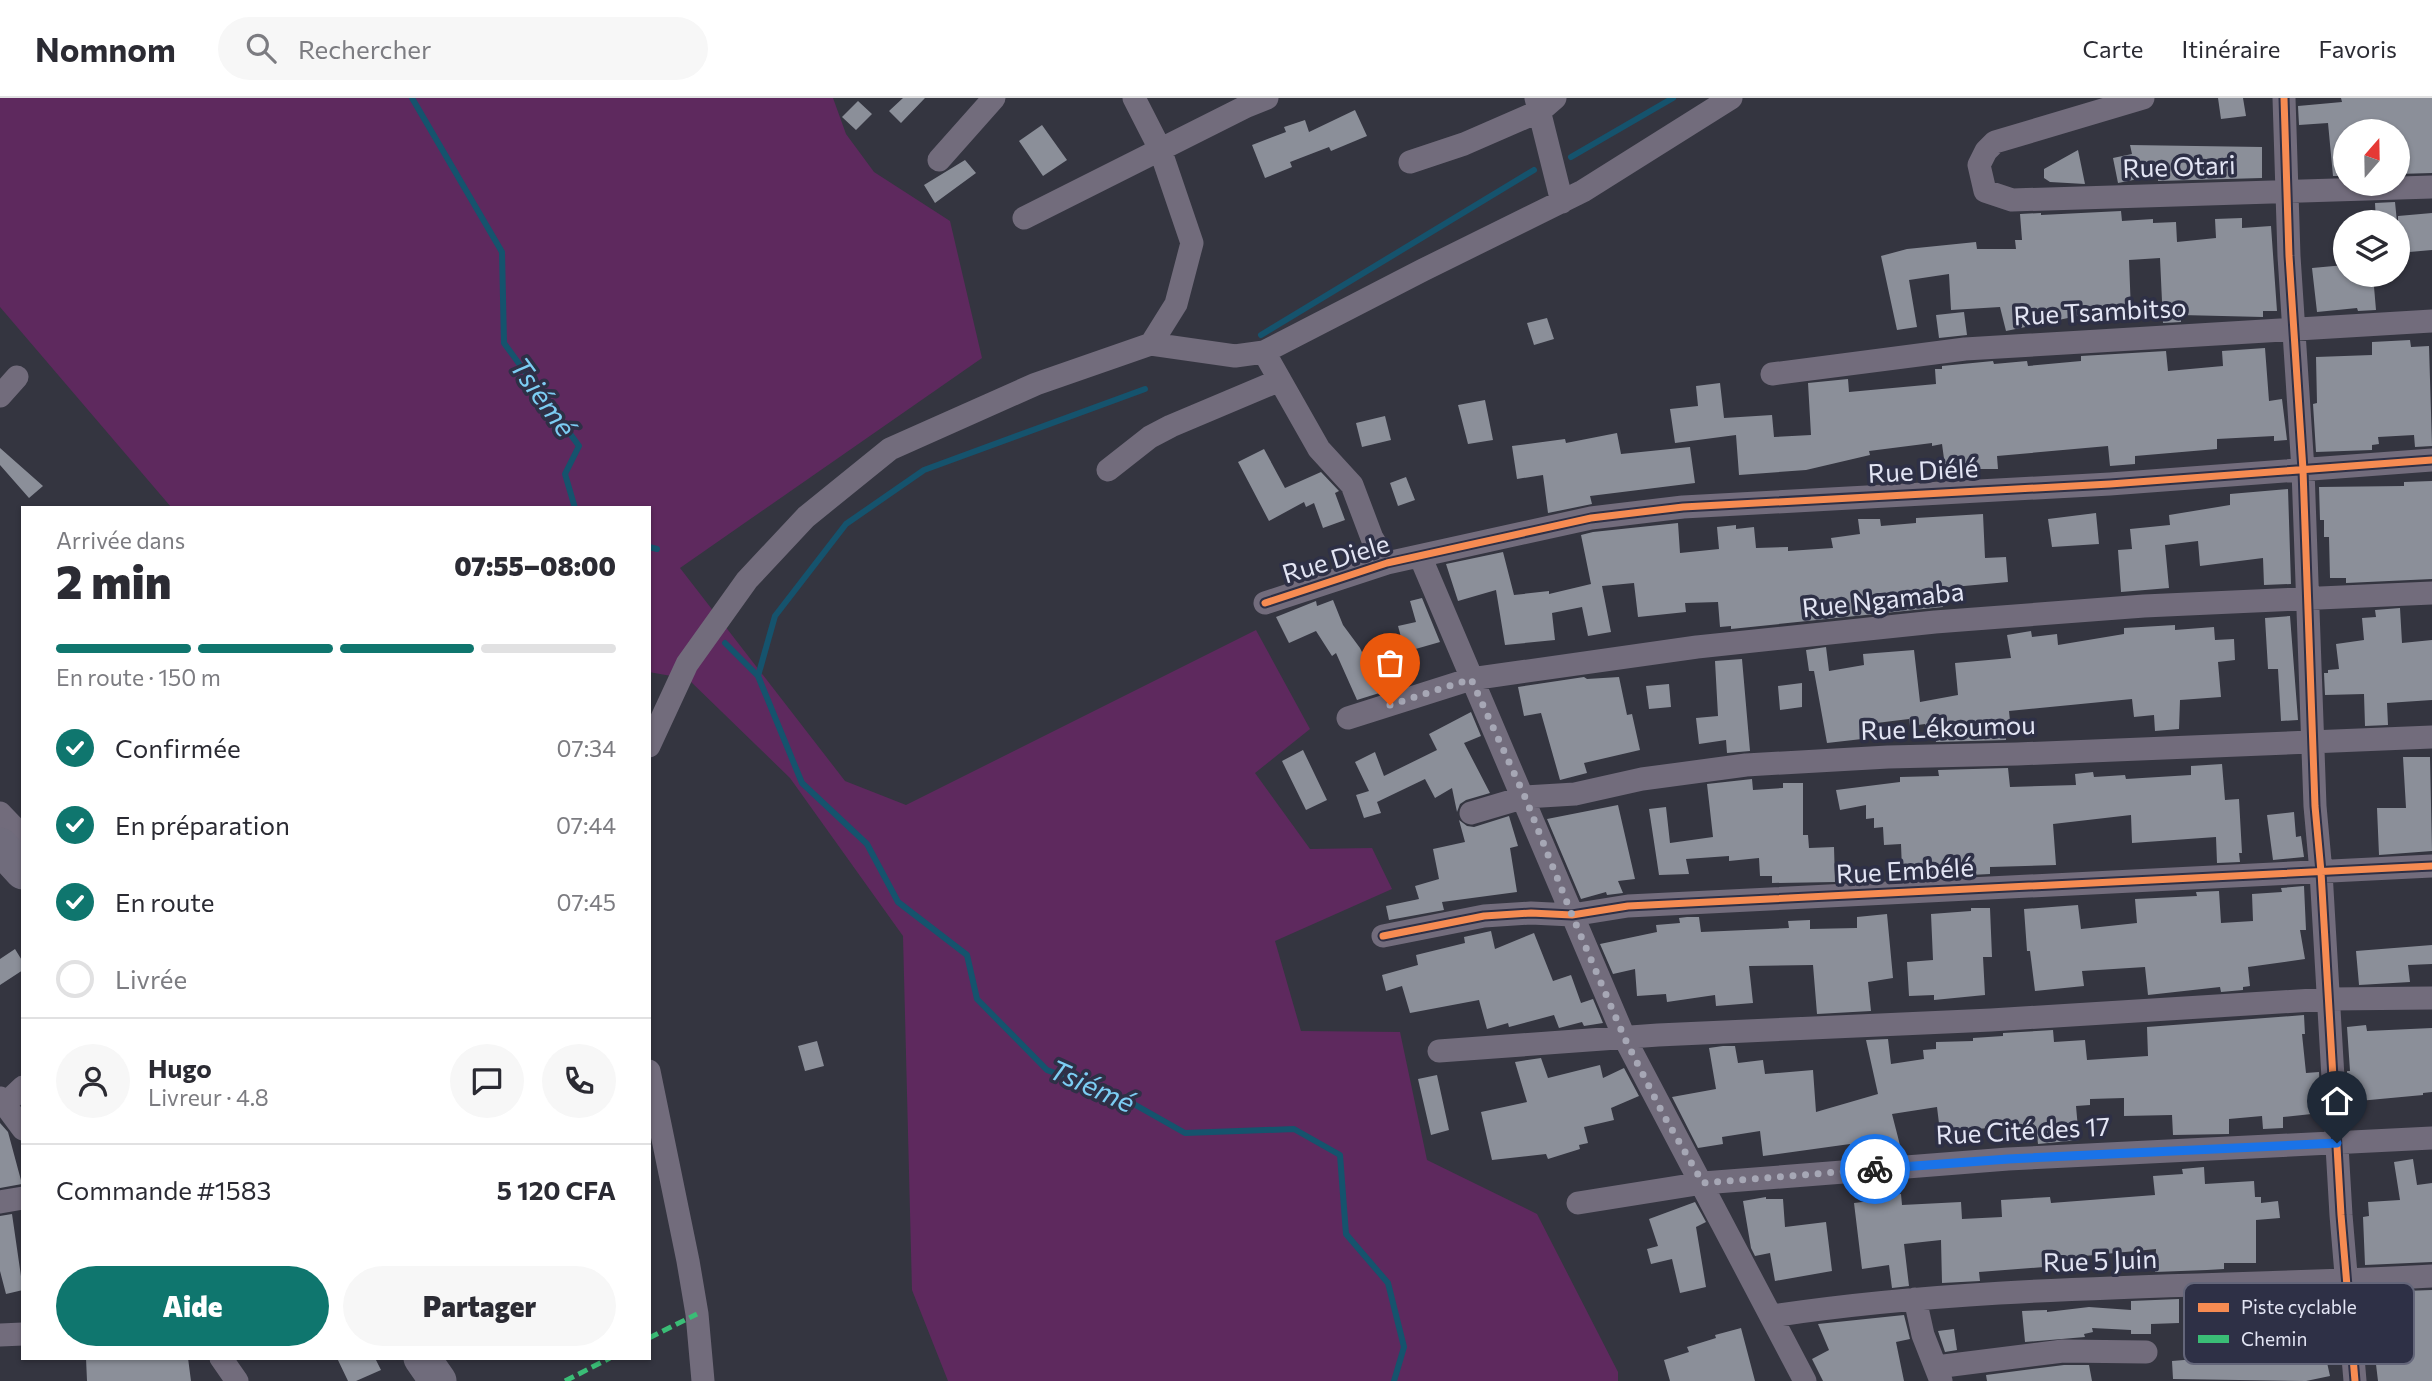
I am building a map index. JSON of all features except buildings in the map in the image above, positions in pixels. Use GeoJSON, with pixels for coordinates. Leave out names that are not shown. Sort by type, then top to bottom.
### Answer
{"type":"FeatureCollection","features":[{"type":"Feature","properties":{"kind":"main road"},"geometry":{"type":"LineString","coordinates":[[0,846],[21,869]]}},
{"type":"Feature","properties":{"kind":"main road"},"geometry":{"type":"LineString","coordinates":[[423,1360],[438,1381]]}},
{"type":"Feature","properties":{"kind":"street"},"geometry":{"type":"LineString","coordinates":[[939,160],[994,98]]}},
{"type":"Feature","properties":{"kind":"street"},"geometry":{"type":"LineString","coordinates":[[1134,98],[1160,149],[1192,243],[1175,304],[1151,344]]}},
{"type":"Feature","properties":{"kind":"street"},"geometry":{"type":"LineString","coordinates":[[1024,218],[1267,98]]}},
{"type":"Feature","properties":{"kind":"street"},"geometry":{"type":"LineString","coordinates":[[651,742],[687,664],[747,580],[806,517],[890,449],[1036,384],[1151,344],[1235,356],[1264,352],[1562,202],[1731,98]]}},
{"type":"Feature","properties":{"kind":"street","name":"Rue Otari"},"geometry":{"type":"LineString","coordinates":[[2143,98],[1995,142],[1986,151],[1979,165],[1985,191],[2012,200],[2432,187]]}},
{"type":"Feature","properties":{"kind":"street"},"geometry":{"type":"LineString","coordinates":[[2284,98],[2293,330],[2303,470],[2315,806],[2348,1281]]}},
{"type":"Feature","properties":{"kind":"street"},"geometry":{"type":"LineString","coordinates":[[1410,162],[1464,144],[1543,102],[1562,202]]}},
{"type":"Feature","properties":{"kind":"street","name":"Rue Tsambitso"},"geometry":{"type":"LineString","coordinates":[[1772,374],[1965,349],[2095,339],[2432,321]]}},
{"type":"Feature","properties":{"kind":"street"},"geometry":{"type":"LineString","coordinates":[[1264,352],[1319,449],[1352,485],[1372,538],[1387,563]]}},
{"type":"Feature","properties":{"kind":"street"},"geometry":{"type":"LineString","coordinates":[[0,396],[17,377]]}},
{"type":"Feature","properties":{"kind":"street"},"geometry":{"type":"LineString","coordinates":[[1108,470],[1150,437],[1171,425],[1279,380]]}},
{"type":"Feature","properties":{"kind":"street","name":"Rue Diélé"},"geometry":{"type":"LineString","coordinates":[[1420,556],[1591,517],[1683,507],[2432,460]]}},
{"type":"Feature","properties":{"kind":"street"},"geometry":{"type":"LineString","coordinates":[[1420,556],[1471,679],[1525,797],[1625,1039],[1805,1381]]}},
{"type":"Feature","properties":{"kind":"street","name":"Rue Diele"},"geometry":{"type":"LineString","coordinates":[[1265,603],[1387,563],[1420,556]]}},
{"type":"Feature","properties":{"kind":"street","name":"Rue Ngamaba"},"geometry":{"type":"LineString","coordinates":[[1348,718],[1471,679],[1697,647],[1936,622],[2144,606],[2432,593]]}},
{"type":"Feature","properties":{"kind":"street","name":"Rue Lékoumou"},"geometry":{"type":"LineString","coordinates":[[1471,813],[1525,797],[1575,794],[1642,779],[1746,765],[1888,757],[2313,744],[2432,737]]}},
{"type":"Feature","properties":{"kind":"street"},"geometry":{"type":"LineString","coordinates":[[0,813],[21,834]]}},
{"type":"Feature","properties":{"kind":"street","name":"Rue Embélé"},"geometry":{"type":"LineString","coordinates":[[1383,936],[1484,916],[1531,913],[1572,915],[1628,906],[2432,866]]}},
{"type":"Feature","properties":{"kind":"street"},"geometry":{"type":"LineString","coordinates":[[1439,1051],[2329,999],[2432,998]]}},
{"type":"Feature","properties":{"kind":"street"},"geometry":{"type":"LineString","coordinates":[[651,1081],[697,1314],[703,1381]]}},
{"type":"Feature","properties":{"kind":"street"},"geometry":{"type":"LineString","coordinates":[[21,1088],[2,1101],[21,1126]]}},
{"type":"Feature","properties":{"kind":"street","name":"Rue Cité des 17"},"geometry":{"type":"LineString","coordinates":[[1578,1203],[1703,1183],[2008,1159],[2432,1138]]}},
{"type":"Feature","properties":{"kind":"street"},"geometry":{"type":"LineString","coordinates":[[651,1181],[668,1166]]}},
{"type":"Feature","properties":{"kind":"street"},"geometry":{"type":"LineString","coordinates":[[0,1202],[21,1198]]}},
{"type":"Feature","properties":{"kind":"street","name":"Rue 5 Juin"},"geometry":{"type":"LineString","coordinates":[[2275,1283],[2432,1276]]}},
{"type":"Feature","properties":{"kind":"street","name":"Rue 5 Juin"},"geometry":{"type":"LineString","coordinates":[[1772,1316],[1915,1299],[2184,1286]]}},
{"type":"Feature","properties":{"kind":"street"},"geometry":{"type":"LineString","coordinates":[[1915,1299],[1923,1335],[1939,1374],[2063,1351],[2146,1352]]}},
{"type":"Feature","properties":{"kind":"street"},"geometry":{"type":"LineString","coordinates":[[0,1335],[21,1334]]}},
{"type":"Feature","properties":{"kind":"street"},"geometry":{"type":"LineString","coordinates":[[222,1360],[237,1381]]}},
{"type":"Feature","properties":{"kind":"shaded area"},"geometry":{"type":"Polygon","coordinates":[[[0,98],[833,98],[846,134],[874,172],[950,221],[982,358],[680,568],[845,781],[906,805],[1256,630],[1310,729],[1255,773],[1310,849],[1372,848],[1392,889],[1275,941],[1301,1031],[1400,1032],[1427,1160],[1537,1214],[1618,1372],[1618,1381],[948,1381],[912,1290],[903,936],[790,778],[688,679],[651,672],[651,506],[170,506],[0,307],[0,98]]]}},
{"type":"Feature","properties":{"kind":"waterway","name":"Tsiémé"},"geometry":{"type":"LineString","coordinates":[[412,98],[502,252],[504,343],[579,446],[565,474],[574,506]]}},
{"type":"Feature","properties":{"kind":"waterway"},"geometry":{"type":"LineString","coordinates":[[1571,157],[1673,98]]}},
{"type":"Feature","properties":{"kind":"waterway"},"geometry":{"type":"LineString","coordinates":[[1261,335],[1534,170]]}},
{"type":"Feature","properties":{"kind":"waterway"},"geometry":{"type":"LineString","coordinates":[[758,676],[775,616],[846,524],[924,470],[1145,389]]}},
{"type":"Feature","properties":{"kind":"waterway","name":"Tsiémé"},"geometry":{"type":"LineString","coordinates":[[651,548],[657,549]]}},
{"type":"Feature","properties":{"kind":"waterway","name":"Tsiémé"},"geometry":{"type":"LineString","coordinates":[[725,643],[758,676],[802,783],[867,844],[898,902],[967,955],[977,999],[1047,1070],[1132,1103],[1185,1133],[1294,1129],[1340,1155],[1346,1234],[1388,1283],[1404,1347],[1394,1381]]}},
{"type":"Feature","properties":{"kind":"marked path"},"geometry":{"type":"LineString","coordinates":[[651,1337],[697,1314]]}},
{"type":"Feature","properties":{"kind":"marked path"},"geometry":{"type":"LineString","coordinates":[[565,1381],[606,1360]]}},
{"type":"Feature","properties":{"kind":"cycle path"},"geometry":{"type":"LineString","coordinates":[[2284,98],[2289,256],[2303,470],[2315,806],[2347,1283]]}},
{"type":"Feature","properties":{"kind":"cycle path"},"geometry":{"type":"LineString","coordinates":[[1265,603],[1387,563],[1591,518],[1683,507],[2110,484],[2432,460]]}},
{"type":"Feature","properties":{"kind":"cycle path"},"geometry":{"type":"LineString","coordinates":[[1383,936],[1484,916],[1531,913],[1572,915],[1628,906],[2432,866]]}},
{"type":"Feature","properties":{"kind":"cycle path"},"geometry":{"type":"LineString","coordinates":[[2354,1364],[2355,1381]]}},
{"type":"Feature","properties":{"kind":"way so far"},"geometry":{"type":"LineString","coordinates":[[1390,705],[1471,679],[1525,797],[1625,1039],[1663,1114],[1703,1183],[1875,1169]]}},
{"type":"Feature","properties":{"kind":"route"},"geometry":{"type":"LineString","coordinates":[[1875,1169],[2008,1159],[2337,1143]]}}]}
